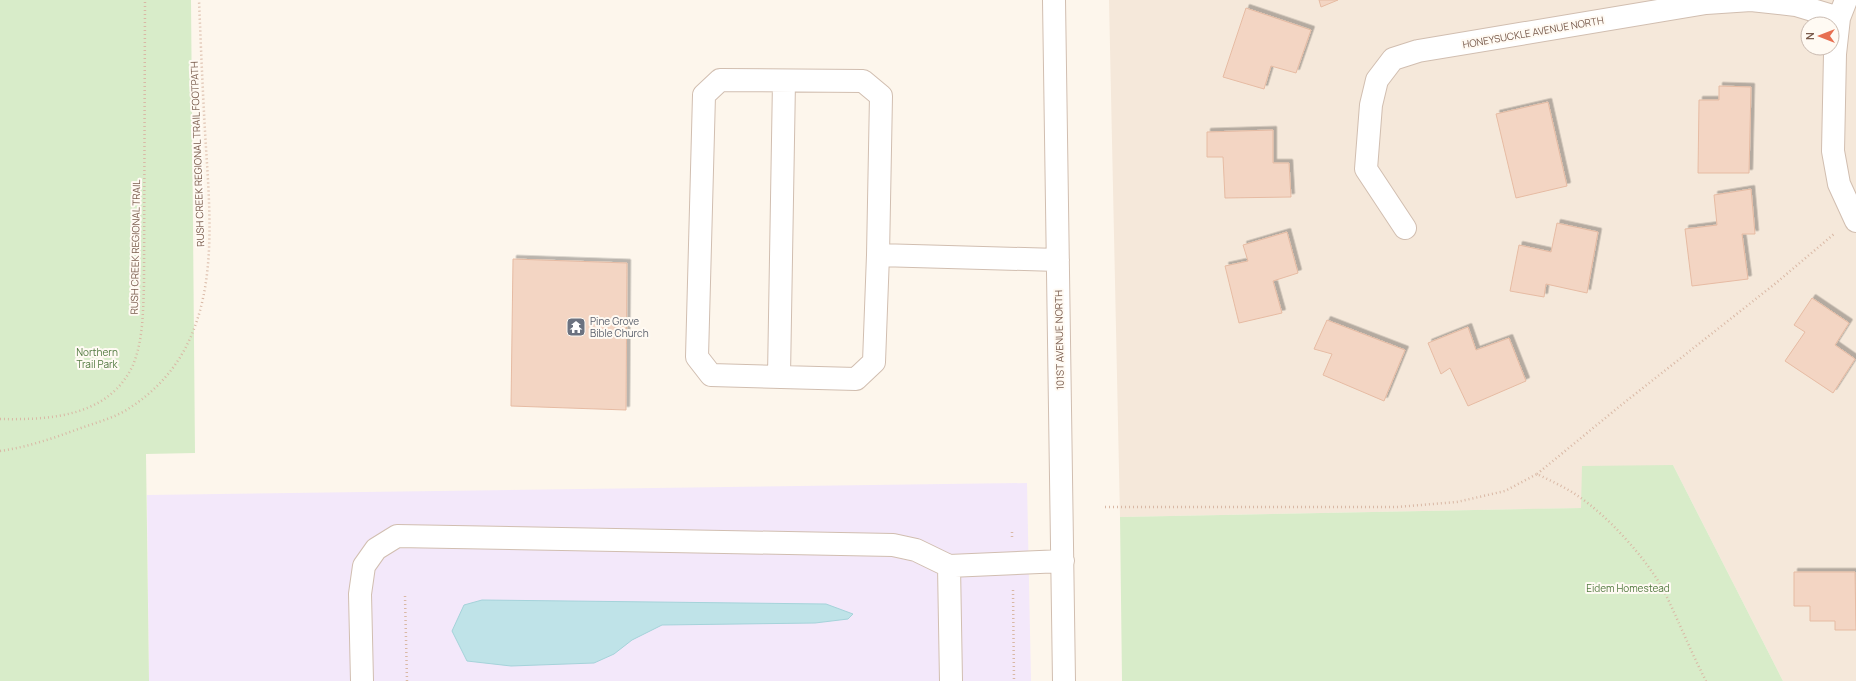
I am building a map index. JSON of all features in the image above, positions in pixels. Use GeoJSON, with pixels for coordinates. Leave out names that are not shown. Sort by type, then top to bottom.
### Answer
{"type":"FeatureCollection","features":[{"type":"Feature","properties":{"kind":"street","name":"101ST AVENUE NORTH"},"geometry":{"type":"LineString","coordinates":[[1054,0],[1064,681]]}},
{"type":"Feature","properties":{"kind":"street","name":"HONEYSUCKLE AVENUE NORTH"},"geometry":{"type":"LineString","coordinates":[[1405,228],[1366,169],[1371,105],[1376,80],[1393,59],[1418,52],[1706,3],[1751,0],[1842,9]]}},
{"type":"Feature","properties":{"kind":"street"},"geometry":{"type":"LineString","coordinates":[[1842,9],[1835,54],[1833,151],[1839,184],[1855,221]]}},
{"type":"Feature","properties":{"kind":"street"},"geometry":{"type":"LineString","coordinates":[[720,80],[784,80],[863,81],[881,96],[878,255],[874,362],[856,379],[711,375],[697,357],[704,95],[720,80]]}},
{"type":"Feature","properties":{"kind":"street"},"geometry":{"type":"LineString","coordinates":[[779,376],[784,80]]}},
{"type":"Feature","properties":{"kind":"street"},"geometry":{"type":"LineString","coordinates":[[878,255],[1058,260]]}},
{"type":"Feature","properties":{"kind":"street"},"geometry":{"type":"LineString","coordinates":[[362,681],[360,594],[364,566],[376,549],[397,536],[893,545],[916,550],[949,566],[1063,561]]}},
{"type":"Feature","properties":{"kind":"street"},"geometry":{"type":"LineString","coordinates":[[949,566],[951,681]]}},
{"type":"Feature","properties":{"kind":"path","name":"RUSH CREEK REGIONAL TRAIL"},"geometry":{"type":"LineString","coordinates":[[0,419],[61,416],[90,408],[100,402],[119,386],[133,364],[140,333],[144,286],[145,0]]}},
{"type":"Feature","properties":{"kind":"path","name":"RUSH CREEK REGIONAL TRAIL FOOTPATH"},"geometry":{"type":"LineString","coordinates":[[0,451],[23,448],[57,438],[130,408],[156,388],[175,364],[187,344],[200,315],[206,285],[209,249],[208,184],[199,0]]}},
{"type":"Feature","properties":{"kind":"path"},"geometry":{"type":"LineString","coordinates":[[1106,507],[1397,507],[1457,502],[1505,491],[1537,474],[1620,406],[1776,283],[1830,236],[1855,221]]}},
{"type":"Feature","properties":{"kind":"path"},"geometry":{"type":"LineString","coordinates":[[1537,474],[1578,496],[1609,523],[1640,556],[1664,591],[1692,655],[1706,681]]}},
{"type":"Feature","properties":{"kind":"path"},"geometry":{"type":"LineString","coordinates":[[1012,532],[1014,681]]}},
{"type":"Feature","properties":{"kind":"path"},"geometry":{"type":"LineString","coordinates":[[405,596],[407,681]]}},
{"type":"Feature","properties":{"kind":"shaded area"},"geometry":{"type":"Polygon","coordinates":[[[1109,0],[1856,0],[1856,681],[1783,681],[1673,465],[1582,508],[1120,517],[1109,0]]]}},
{"type":"Feature","properties":{"kind":"shaded area"},"geometry":{"type":"Polygon","coordinates":[[[1027,483],[1031,681],[149,681],[147,495],[1027,483]]]}},
{"type":"Feature","properties":{"kind":"green space","name":"Northern Trail Park"},"geometry":{"type":"Polygon","coordinates":[[[0,0],[191,0],[195,453],[146,454],[149,681],[0,681],[0,0]]]}},
{"type":"Feature","properties":{"kind":"green space","name":"Eidem Homestead"},"geometry":{"type":"Polygon","coordinates":[[[1673,465],[1783,681],[1122,681],[1120,517],[1581,508],[1582,466],[1673,465]]]}},
{"type":"Feature","properties":{"kind":"water"},"geometry":{"type":"Polygon","coordinates":[[[482,600],[826,604],[853,614],[848,619],[815,623],[662,625],[632,640],[614,654],[594,663],[511,666],[467,661],[452,631],[464,605],[482,600]]]}},
{"type":"Feature","properties":{"kind":"building"},"geometry":{"type":"Polygon","coordinates":[[[1319,0],[1338,0],[1321,7],[1319,0]]]}},
{"type":"Feature","properties":{"kind":"building"},"geometry":{"type":"Polygon","coordinates":[[[1246,8],[1311,30],[1296,73],[1271,66],[1264,89],[1223,77],[1246,8]]]}},
{"type":"Feature","properties":{"kind":"building"},"geometry":{"type":"Polygon","coordinates":[[[1719,86],[1751,87],[1749,173],[1698,173],[1699,100],[1719,100],[1719,86]]]}},
{"type":"Feature","properties":{"kind":"building"},"geometry":{"type":"Polygon","coordinates":[[[1548,102],[1567,186],[1516,198],[1496,114],[1548,102]]]}},
{"type":"Feature","properties":{"kind":"building"},"geometry":{"type":"Polygon","coordinates":[[[1273,130],[1273,163],[1289,163],[1291,197],[1225,198],[1223,157],[1207,157],[1207,132],[1273,130]]]}},
{"type":"Feature","properties":{"kind":"building"},"geometry":{"type":"Polygon","coordinates":[[[1751,189],[1755,234],[1742,234],[1748,279],[1692,286],[1685,229],[1717,225],[1714,195],[1751,189]]]}},
{"type":"Feature","properties":{"kind":"building"},"geometry":{"type":"Polygon","coordinates":[[[1557,223],[1598,232],[1587,293],[1546,284],[1544,297],[1510,291],[1519,245],[1551,252],[1557,223]]]}},
{"type":"Feature","properties":{"kind":"building"},"geometry":{"type":"Polygon","coordinates":[[[1287,232],[1298,273],[1273,281],[1282,313],[1239,323],[1225,266],[1248,261],[1243,245],[1287,232]]]}},
{"type":"Feature","properties":{"kind":"building"},"geometry":{"type":"Polygon","coordinates":[[[513,259],[627,263],[626,410],[511,406],[513,259]]]}},
{"type":"Feature","properties":{"kind":"building"},"geometry":{"type":"Polygon","coordinates":[[[1812,298],[1849,323],[1835,345],[1855,359],[1833,393],[1785,361],[1805,332],[1794,325],[1812,298]]]}},
{"type":"Feature","properties":{"kind":"building"},"geometry":{"type":"Polygon","coordinates":[[[1327,320],[1405,350],[1384,401],[1323,375],[1332,354],[1314,349],[1327,320]]]}},
{"type":"Feature","properties":{"kind":"building"},"geometry":{"type":"Polygon","coordinates":[[[1468,327],[1476,350],[1509,338],[1526,381],[1468,406],[1450,368],[1441,374],[1428,343],[1468,327]]]}},
{"type":"Feature","properties":{"kind":"building"},"geometry":{"type":"Polygon","coordinates":[[[1794,572],[1855,572],[1856,630],[1835,630],[1835,621],[1810,621],[1810,606],[1794,606],[1794,572]]]}},
{"type":"Feature","properties":{"kind":"place","name":"Pine Grove Bible Church"},"geometry":{"type":"Point","coordinates":[576,327]}}]}
